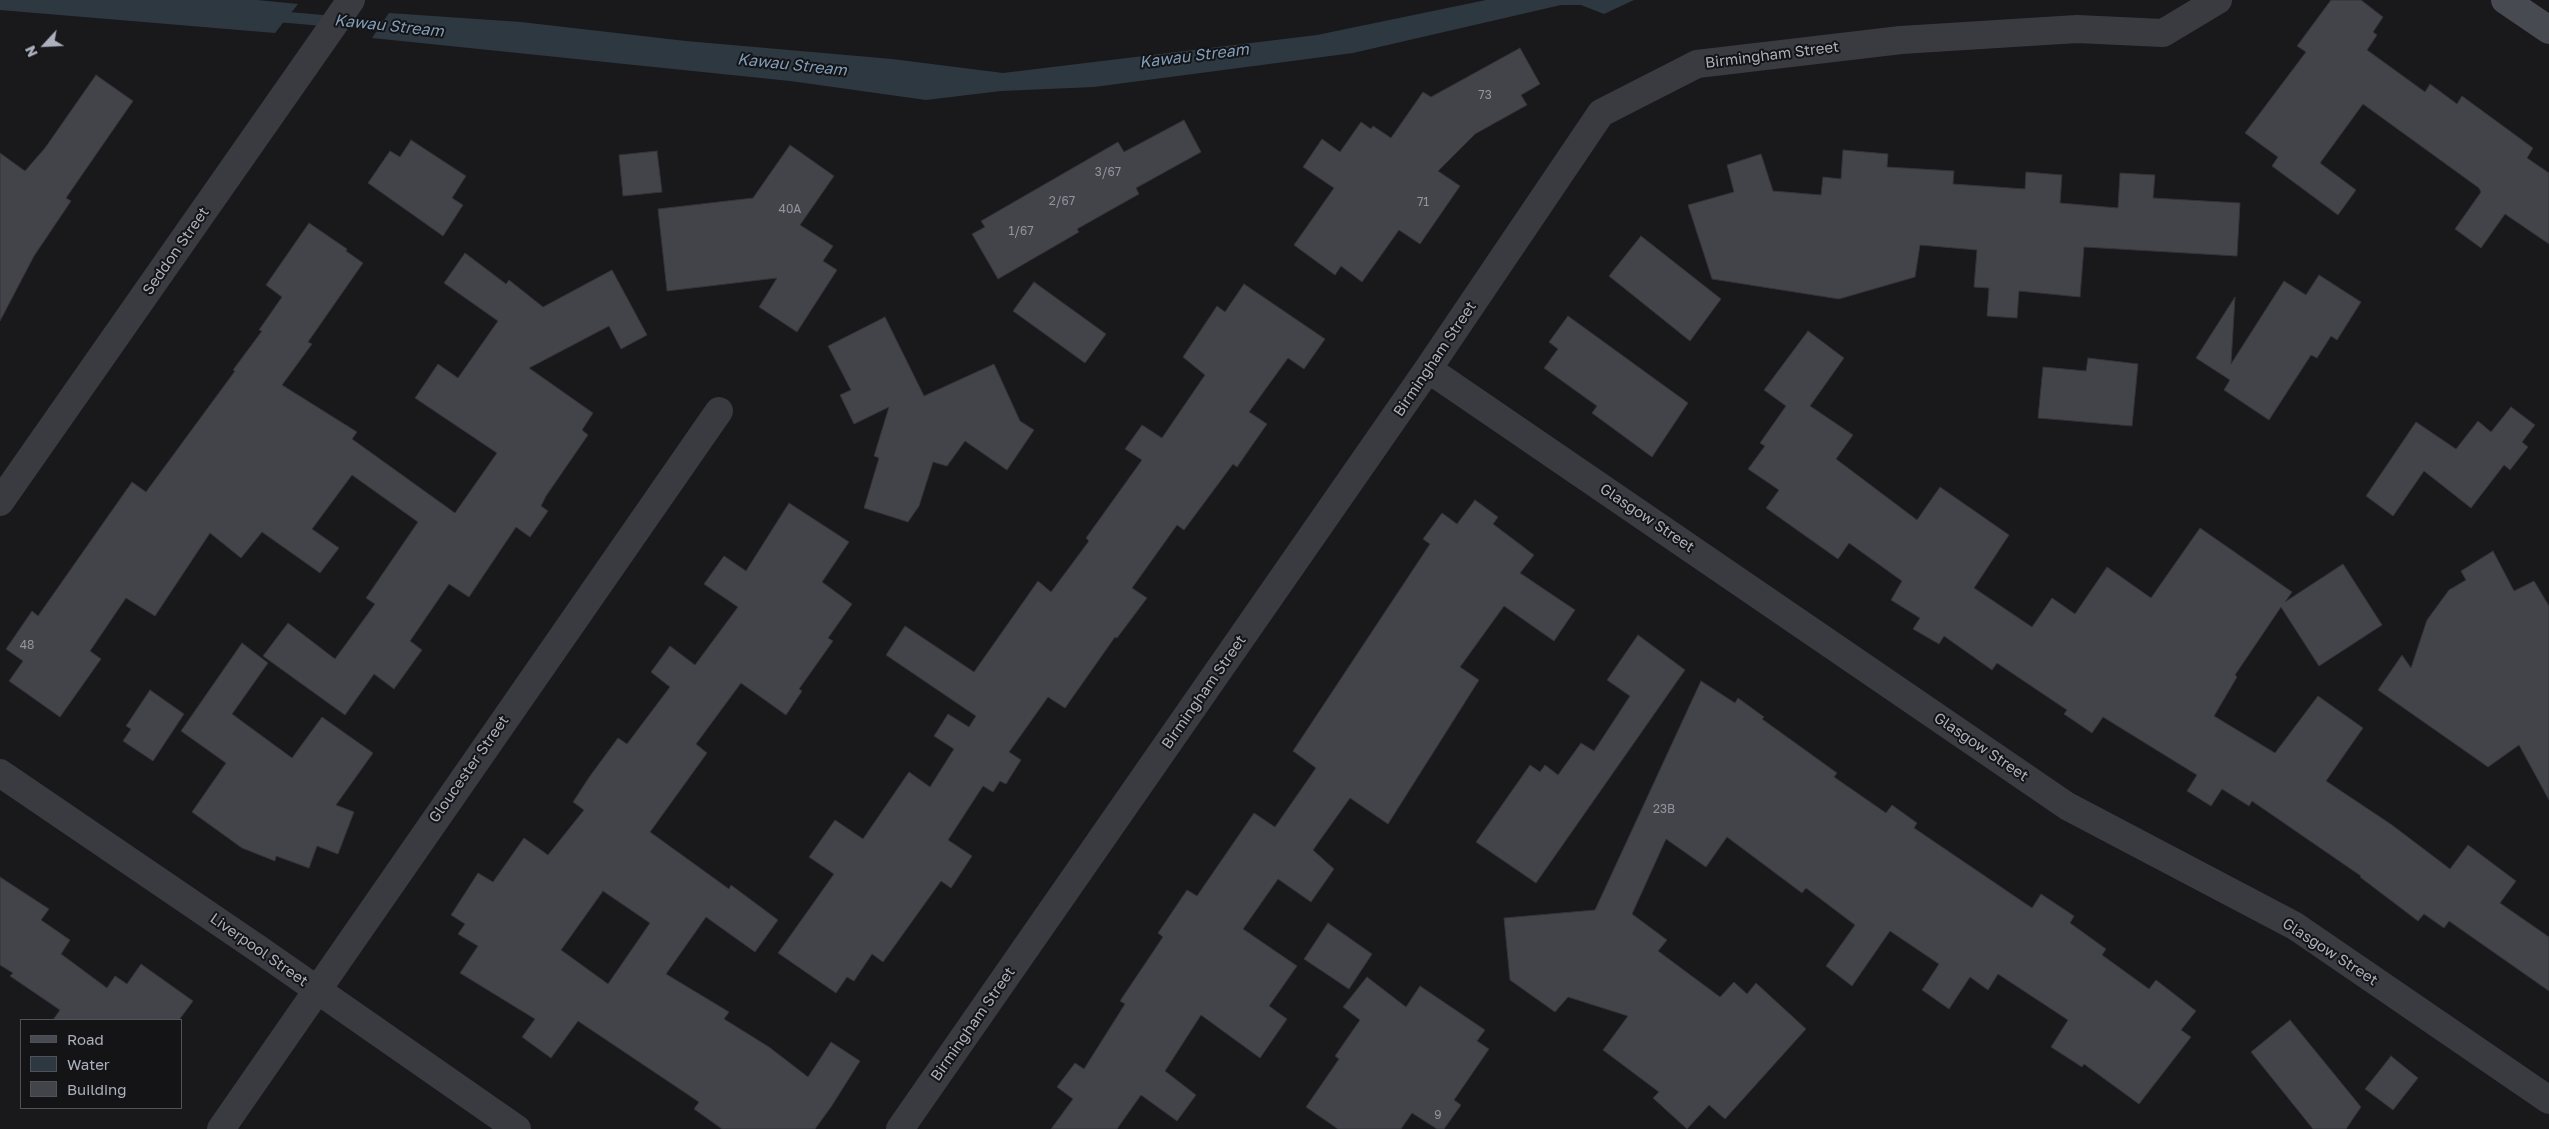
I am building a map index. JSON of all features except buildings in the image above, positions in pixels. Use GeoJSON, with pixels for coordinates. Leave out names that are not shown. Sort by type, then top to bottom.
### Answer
{"type":"FeatureCollection","features":[{"type":"Feature","properties":{"kind":"main road"},"geometry":{"type":"LineString","coordinates":[[2505,0],[2549,30]]}},
{"type":"Feature","properties":{"kind":"street","name":"Seddon Street"},"geometry":{"type":"LineString","coordinates":[[0,502],[350,0]]}},
{"type":"Feature","properties":{"kind":"street","name":"Birmingham Street"},"geometry":{"type":"LineString","coordinates":[[900,1129],[1428,369],[1601,113],[1696,64],[1901,40],[2077,29],[2163,34],[2218,0]]}},
{"type":"Feature","properties":{"kind":"street","name":"Glasgow Street"},"geometry":{"type":"LineString","coordinates":[[1428,369],[2068,806],[2294,926],[2549,1100]]}},
{"type":"Feature","properties":{"kind":"street","name":"Gloucester Street"},"geometry":{"type":"LineString","coordinates":[[221,1129],[719,411]]}},
{"type":"Feature","properties":{"kind":"street","name":"Liverpool Street"},"geometry":{"type":"LineString","coordinates":[[0,773],[260,950],[316,991],[517,1129]]}},
{"type":"Feature","properties":{"kind":"water"},"geometry":{"type":"Polygon","coordinates":[[[0,0],[257,0],[298,4],[275,33],[0,10],[0,0]]]}},
{"type":"Feature","properties":{"kind":"water"},"geometry":{"type":"Polygon","coordinates":[[[1486,0],[1634,0],[1604,14],[1581,5],[1561,5],[1353,53],[1094,87],[1001,91],[926,100],[790,81],[372,38],[389,13],[521,22],[686,41],[892,59],[1003,73],[1317,35],[1486,0]]]}},
{"type":"Feature","properties":{"kind":"waterway","name":"Kawau Stream"},"geometry":{"type":"LineString","coordinates":[[272,16],[396,27]]}}]}
